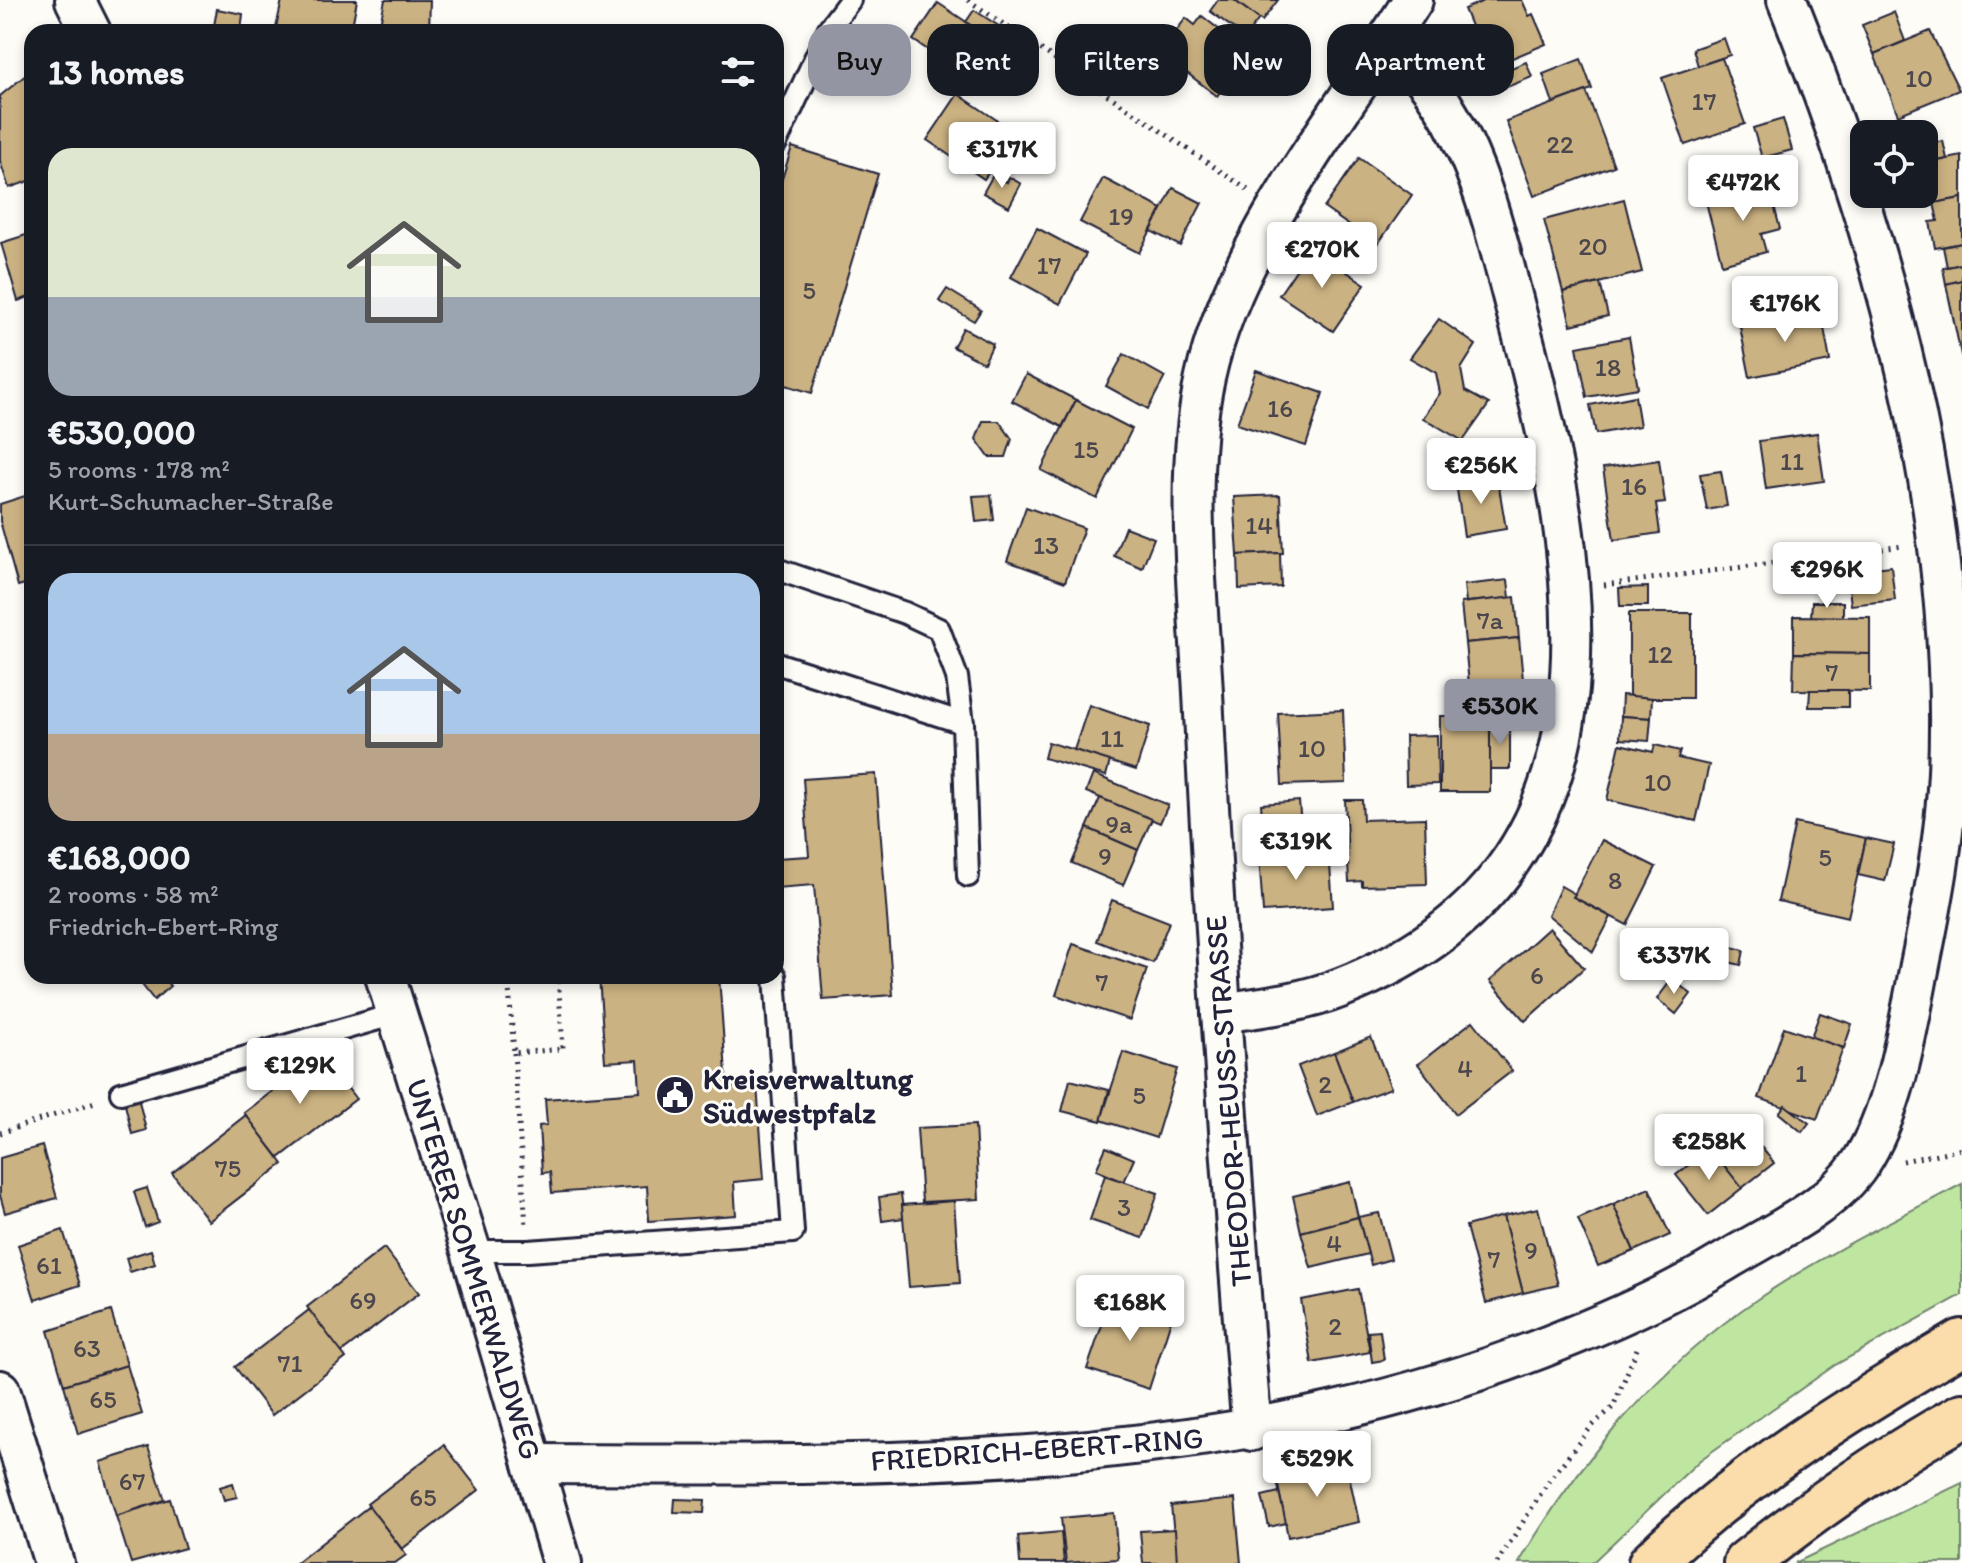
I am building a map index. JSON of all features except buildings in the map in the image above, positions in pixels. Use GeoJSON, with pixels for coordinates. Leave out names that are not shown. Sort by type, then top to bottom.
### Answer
{"type":"FeatureCollection","features":[{"type":"Feature","properties":{"kind":"highway"},"geometry":{"type":"LineString","coordinates":[[1651,1563],[1681,1534],[1778,1456],[1962,1342]]}},
{"type":"Feature","properties":{"kind":"highway"},"geometry":{"type":"LineString","coordinates":[[1746,1563],[1818,1505],[1911,1444],[1962,1416]]}},
{"type":"Feature","properties":{"kind":"street"},"geometry":{"type":"LineString","coordinates":[[75,0],[87,24]]}},
{"type":"Feature","properties":{"kind":"street","name":"THEODOR-HEUSS-STRASSE"},"geometry":{"type":"LineString","coordinates":[[1398,24],[1413,0]]}},
{"type":"Feature","properties":{"kind":"street"},"geometry":{"type":"LineString","coordinates":[[1787,0],[1831,111],[1866,221],[1898,342],[1922,457],[1943,611],[1948,771],[1941,855],[1906,1036],[1878,1128],[1858,1168]]}},
{"type":"Feature","properties":{"kind":"street","name":"THEODOR-HEUSS-STRASSE"},"geometry":{"type":"LineString","coordinates":[[1252,1431],[1221,1013],[1197,555],[1195,448],[1205,378],[1225,314],[1252,251],[1352,96]]}},
{"type":"Feature","properties":{"kind":"street"},"geometry":{"type":"LineString","coordinates":[[1221,1013],[1283,1004],[1338,989],[1431,944],[1469,912],[1496,880],[1524,837],[1544,794],[1565,732],[1572,683],[1572,589],[1535,382],[1482,189],[1449,115],[1437,96]]}},
{"type":"Feature","properties":{"kind":"street","name":"UNTERER SOMMERWALDWEG"},"geometry":{"type":"LineString","coordinates":[[387,984],[471,1251],[562,1563]]}},
{"type":"Feature","properties":{"kind":"street","name":"FRIEDRICH-EBERT-RING"},"geometry":{"type":"LineString","coordinates":[[533,1464],[985,1459],[1076,1452],[1252,1431],[1348,1411],[1437,1386],[1529,1354],[1629,1312],[1709,1271],[1787,1224],[1825,1199],[1858,1168]]}},
{"type":"Feature","properties":{"kind":"street"},"geometry":{"type":"LineString","coordinates":[[0,1390],[54,1563]]}},
{"type":"Feature","properties":{"kind":"lane"},"geometry":{"type":"LineString","coordinates":[[784,126],[829,28],[850,0]]}},
{"type":"Feature","properties":{"kind":"lane"},"geometry":{"type":"LineString","coordinates":[[784,572],[905,613],[939,629],[957,677],[963,723],[968,876]]}},
{"type":"Feature","properties":{"kind":"lane"},"geometry":{"type":"LineString","coordinates":[[784,666],[963,723]]}},
{"type":"Feature","properties":{"kind":"lane"},"geometry":{"type":"LineString","coordinates":[[471,1251],[528,1251],[793,1232],[776,984]]}},
{"type":"Feature","properties":{"kind":"lane"},"geometry":{"type":"LineString","coordinates":[[121,1093],[396,1014]]}},
{"type":"Feature","properties":{"kind":"path"},"geometry":{"type":"LineString","coordinates":[[968,0],[1278,211]]}},
{"type":"Feature","properties":{"kind":"path"},"geometry":{"type":"LineString","coordinates":[[1572,589],[1886,549]]}},
{"type":"Feature","properties":{"kind":"path"},"geometry":{"type":"LineString","coordinates":[[509,984],[528,1251]]}},
{"type":"Feature","properties":{"kind":"path"},"geometry":{"type":"LineString","coordinates":[[514,1053],[563,1049],[559,984]]}},
{"type":"Feature","properties":{"kind":"path"},"geometry":{"type":"LineString","coordinates":[[0,1133],[121,1093]]}},
{"type":"Feature","properties":{"kind":"path"},"geometry":{"type":"LineString","coordinates":[[1858,1168],[1962,1149]]}},
{"type":"Feature","properties":{"kind":"path"},"geometry":{"type":"LineString","coordinates":[[1498,1563],[1549,1481],[1591,1427],[1613,1407],[1637,1348],[1629,1312]]}},
{"type":"Feature","properties":{"kind":"green space"},"geometry":{"type":"Polygon","coordinates":[[[1962,1184],[1962,1295],[1835,1365],[1700,1460],[1592,1563],[1519,1563],[1542,1525],[1595,1452],[1655,1384],[1688,1353],[1783,1282],[1962,1184]]]}},
{"type":"Feature","properties":{"kind":"green space"},"geometry":{"type":"Polygon","coordinates":[[[1962,1483],[1962,1563],[1795,1563],[1962,1483]]]}},
{"type":"Feature","properties":{"kind":"place","name":"Kreisverwaltung Südwestpfalz"},"geometry":{"type":"Point","coordinates":[675,1095]}}]}
